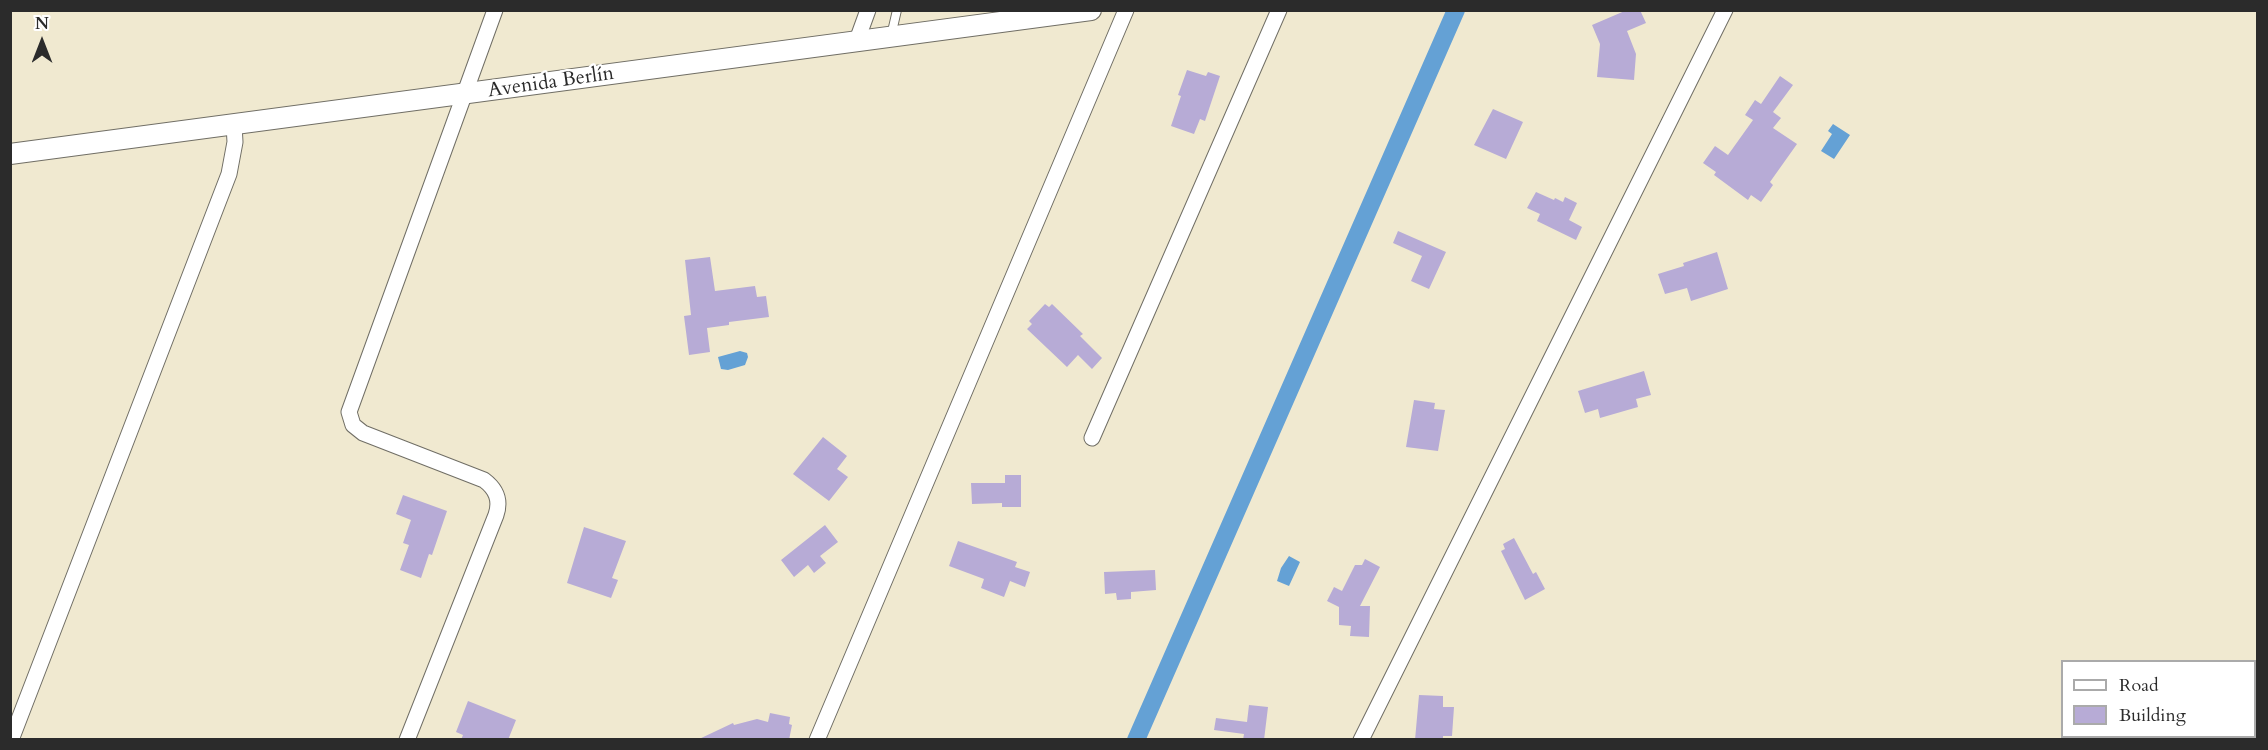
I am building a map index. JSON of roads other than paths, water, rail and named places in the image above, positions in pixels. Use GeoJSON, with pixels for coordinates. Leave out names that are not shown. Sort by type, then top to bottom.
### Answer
{"type":"FeatureCollection","features":[{"type":"Feature","properties":{"kind":"street"},"geometry":{"type":"LineString","coordinates":[[407,740],[496,515],[499,502],[494,489],[484,480],[363,433],[353,425],[349,412],[495,10]]}},
{"type":"Feature","properties":{"kind":"street"},"geometry":{"type":"LineString","coordinates":[[856,43],[868,10]]}},
{"type":"Feature","properties":{"kind":"street","name":"Avenida Berlín"},"geometry":{"type":"LineString","coordinates":[[10,154],[1091,10]]}},
{"type":"Feature","properties":{"kind":"street"},"geometry":{"type":"LineString","coordinates":[[817,740],[1126,10]]}},
{"type":"Feature","properties":{"kind":"street"},"geometry":{"type":"LineString","coordinates":[[1092,438],[1279,10]]}},
{"type":"Feature","properties":{"kind":"street"},"geometry":{"type":"LineString","coordinates":[[1361,740],[1725,10]]}},
{"type":"Feature","properties":{"kind":"street"},"geometry":{"type":"LineString","coordinates":[[11,740],[230,174],[235,142],[234,125]]}},
{"type":"Feature","properties":{"kind":"lane"},"geometry":{"type":"LineString","coordinates":[[891,38],[897,10]]}},
{"type":"Feature","properties":{"kind":"water"},"geometry":{"type":"Polygon","coordinates":[[[1833,124],[1850,135],[1834,159],[1821,151],[1832,134],[1828,131],[1833,124]]]}},
{"type":"Feature","properties":{"kind":"water"},"geometry":{"type":"Polygon","coordinates":[[[740,351],[747,353],[745,365],[728,370],[721,369],[718,357],[740,351]]]}},
{"type":"Feature","properties":{"kind":"water"},"geometry":{"type":"Polygon","coordinates":[[[1289,556],[1300,562],[1289,586],[1277,581],[1281,568],[1289,556]]]}},
{"type":"Feature","properties":{"kind":"waterway"},"geometry":{"type":"LineString","coordinates":[[1136,740],[1456,10]]}}]}
